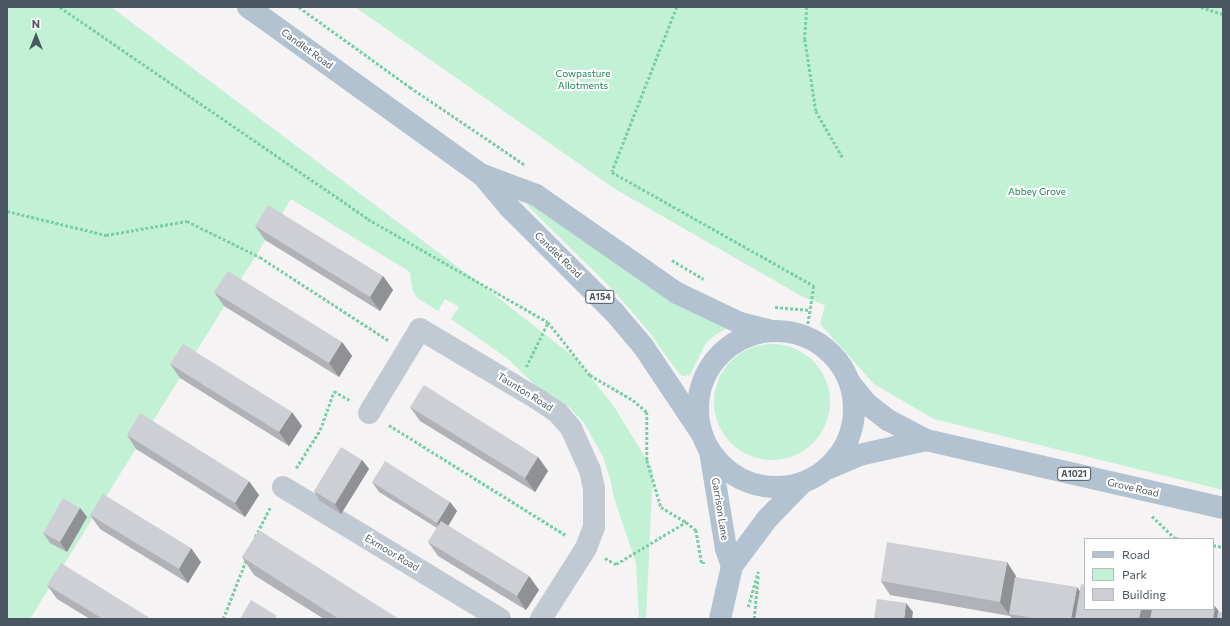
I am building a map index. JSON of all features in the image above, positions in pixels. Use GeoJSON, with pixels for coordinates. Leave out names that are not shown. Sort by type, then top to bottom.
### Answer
{"type":"FeatureCollection","features":[{"type":"Feature","properties":{"kind":"main road","name":"Candlet Road"},"geometry":{"type":"LineString","coordinates":[[248,7],[482,174],[536,195],[689,300],[740,323],[806,337]]}},
{"type":"Feature","properties":{"kind":"main road","name":"Candlet Road"},"geometry":{"type":"LineString","coordinates":[[482,174],[510,208],[582,279],[634,335],[719,462],[744,480],[773,487],[802,483]]}},
{"type":"Feature","properties":{"kind":"main road","name":"Garrison Lane"},"geometry":{"type":"LineString","coordinates":[[732,566],[726,549],[698,405],[700,390],[712,364],[722,353],[746,337],[774,331]]}},
{"type":"Feature","properties":{"kind":"main road"},"geometry":{"type":"LineString","coordinates":[[806,337],[828,351],[837,360],[850,382],[854,398],[852,429],[846,444],[827,469]]}},
{"type":"Feature","properties":{"kind":"main road","name":"Grove Road"},"geometry":{"type":"LineString","coordinates":[[850,382],[866,403],[888,420],[926,440],[1223,508]]}},
{"type":"Feature","properties":{"kind":"main road","name":"Grove Road"},"geometry":{"type":"LineString","coordinates":[[802,483],[827,469],[860,455],[926,440]]}},
{"type":"Feature","properties":{"kind":"main road"},"geometry":{"type":"LineString","coordinates":[[720,619],[732,566],[767,519],[802,483]]}},
{"type":"Feature","properties":{"kind":"street","name":"Taunton Road"},"geometry":{"type":"LineString","coordinates":[[369,413],[420,329],[517,387],[558,414],[571,428],[590,470],[596,508],[594,527],[586,548],[542,619]]}},
{"type":"Feature","properties":{"kind":"street","name":"Exmoor Road"},"geometry":{"type":"LineString","coordinates":[[283,487],[500,619]]}},
{"type":"Feature","properties":{"kind":"path"},"geometry":{"type":"LineString","coordinates":[[60,7],[368,218],[548,322],[590,375],[633,400],[647,412],[647,460],[661,507],[696,530],[702,563],[732,566],[758,571]]}},
{"type":"Feature","properties":{"kind":"path"},"geometry":{"type":"LineString","coordinates":[[677,7],[612,172],[814,286],[806,337]]}},
{"type":"Feature","properties":{"kind":"path"},"geometry":{"type":"LineString","coordinates":[[807,7],[805,39],[816,112],[843,158]]}},
{"type":"Feature","properties":{"kind":"path"},"geometry":{"type":"LineString","coordinates":[[1202,7],[1223,14]]}},
{"type":"Feature","properties":{"kind":"path"},"geometry":{"type":"LineString","coordinates":[[7,211],[106,235],[188,221],[260,258],[379,334]]}},
{"type":"Feature","properties":{"kind":"path"},"geometry":{"type":"LineString","coordinates":[[517,387],[548,322]]}},
{"type":"Feature","properties":{"kind":"path"},"geometry":{"type":"LineString","coordinates":[[254,539],[265,514],[320,430],[334,390],[586,548],[616,564],[686,522]]}},
{"type":"Feature","properties":{"kind":"path"},"geometry":{"type":"LineString","coordinates":[[1150,514],[1175,538]]}},
{"type":"Feature","properties":{"kind":"path"},"geometry":{"type":"LineString","coordinates":[[223,619],[247,558]]}},
{"type":"Feature","properties":{"kind":"path"},"geometry":{"type":"LineString","coordinates":[[746,612],[758,571],[762,565]]}},
{"type":"Feature","properties":{"kind":"path"},"geometry":{"type":"LineString","coordinates":[[754,619],[758,571]]}},
{"type":"Feature","properties":{"kind":"green space"},"geometry":{"type":"Polygon","coordinates":[[[7,7],[111,7],[487,289],[574,357],[613,405],[653,470],[646,619],[639,619],[636,563],[614,498],[610,478],[603,457],[584,423],[569,407],[538,388],[507,358],[451,319],[459,307],[445,299],[438,311],[416,297],[412,288],[410,272],[291,199],[30,619],[7,619],[7,7]]]}},
{"type":"Feature","properties":{"kind":"green space","name":"Abbey Grove"},"geometry":{"type":"Polygon","coordinates":[[[355,7],[1223,7],[1223,490],[934,419],[874,384],[820,324],[825,305],[805,298],[615,189],[355,7]]]}},
{"type":"Feature","properties":{"kind":"green space"},"geometry":{"type":"Polygon","coordinates":[[[531,201],[728,328],[715,335],[706,343],[690,375],[682,376],[649,332],[615,292],[527,205],[531,201]]]}},
{"type":"Feature","properties":{"kind":"green space"},"geometry":{"type":"Polygon","coordinates":[[[772,344],[794,348],[813,361],[826,380],[830,402],[826,424],[813,443],[794,456],[772,460],[750,456],[731,443],[718,424],[714,402],[718,380],[731,361],[750,348],[772,344]]]}},
{"type":"Feature","properties":{"kind":"building"},"geometry":{"type":"Polygon","coordinates":[[[268,205],[383,276],[370,297],[255,226],[268,205]]]}},
{"type":"Feature","properties":{"kind":"building"},"geometry":{"type":"Polygon","coordinates":[[[228,271],[342,342],[329,363],[214,292],[228,271]]]}},
{"type":"Feature","properties":{"kind":"building"},"geometry":{"type":"Polygon","coordinates":[[[183,344],[292,412],[279,432],[170,364],[183,344]]]}},
{"type":"Feature","properties":{"kind":"building"},"geometry":{"type":"Polygon","coordinates":[[[424,385],[538,457],[525,478],[410,407],[424,385]]]}},
{"type":"Feature","properties":{"kind":"building"},"geometry":{"type":"Polygon","coordinates":[[[140,413],[249,481],[235,503],[127,435],[140,413]]]}},
{"type":"Feature","properties":{"kind":"building"},"geometry":{"type":"Polygon","coordinates":[[[341,447],[362,460],[335,504],[314,491],[341,447]]]}},
{"type":"Feature","properties":{"kind":"building"},"geometry":{"type":"Polygon","coordinates":[[[385,461],[450,502],[437,523],[372,482],[385,461]]]}},
{"type":"Feature","properties":{"kind":"building"},"geometry":{"type":"Polygon","coordinates":[[[103,494],[191,548],[179,569],[90,515],[103,494]]]}},
{"type":"Feature","properties":{"kind":"building"},"geometry":{"type":"Polygon","coordinates":[[[63,498],[80,508],[60,542],[43,533],[63,498]]]}},
{"type":"Feature","properties":{"kind":"building"},"geometry":{"type":"Polygon","coordinates":[[[441,521],[529,576],[517,596],[428,542],[441,521]]]}},
{"type":"Feature","properties":{"kind":"building"},"geometry":{"type":"Polygon","coordinates":[[[259,530],[399,619],[339,619],[242,557],[259,530]]]}},
{"type":"Feature","properties":{"kind":"building"},"geometry":{"type":"Polygon","coordinates":[[[887,542],[1007,562],[1000,602],[881,581],[887,542]]]}},
{"type":"Feature","properties":{"kind":"building"},"geometry":{"type":"Polygon","coordinates":[[[61,563],[148,617],[147,619],[103,619],[47,585],[61,563]]]}},
{"type":"Feature","properties":{"kind":"building"},"geometry":{"type":"Polygon","coordinates":[[[1015,577],[1077,587],[1071,619],[1039,619],[1009,614],[1015,577]]]}},
{"type":"Feature","properties":{"kind":"building"},"geometry":{"type":"Polygon","coordinates":[[[1081,584],[1084,585],[1084,610],[1141,610],[1139,619],[1075,619],[1081,584]]]}},
{"type":"Feature","properties":{"kind":"building"},"geometry":{"type":"Polygon","coordinates":[[[877,599],[906,603],[904,619],[874,619],[877,599]]]}},
{"type":"Feature","properties":{"kind":"building"},"geometry":{"type":"Polygon","coordinates":[[[251,600],[277,616],[275,619],[240,619],[251,600]]]}},
{"type":"Feature","properties":{"kind":"building"},"geometry":{"type":"Polygon","coordinates":[[[1215,606],[1213,619],[1150,619],[1152,610],[1214,610],[1215,606]]]}},
{"type":"Feature","properties":{"kind":"building"},"geometry":{"type":"Polygon","coordinates":[[[1218,612],[1223,612],[1223,619],[1217,619],[1218,612]]]}},
{"type":"Feature","properties":{"kind":"park label","name":"Cowpasture Allotments"},"geometry":{"type":"Point","coordinates":[583,78]}}]}
